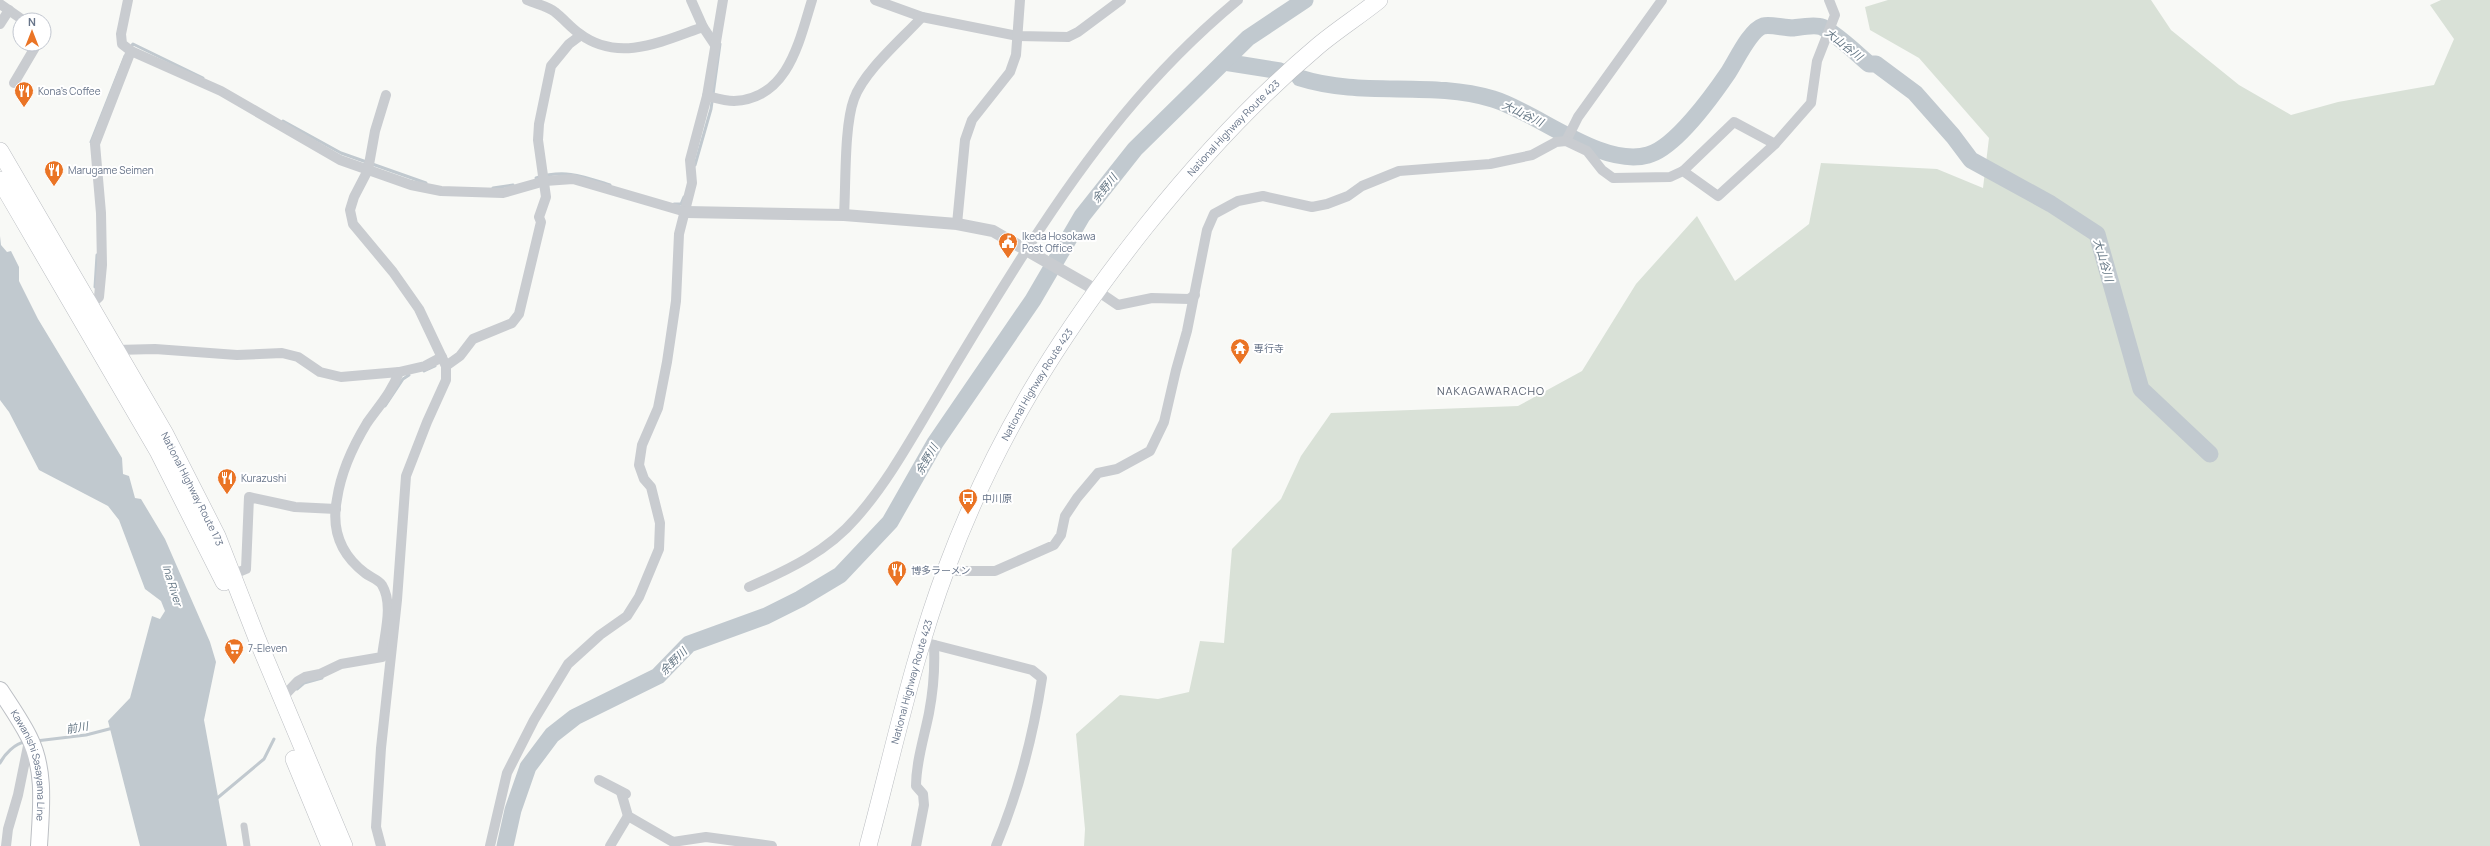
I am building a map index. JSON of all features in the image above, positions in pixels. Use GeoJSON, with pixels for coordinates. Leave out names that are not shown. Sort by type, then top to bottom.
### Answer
{"type":"FeatureCollection","features":[{"type":"Feature","properties":{"kind":"highway","name":"National Highway Route 423"},"geometry":{"type":"LineString","coordinates":[[868,846],[928,644],[946,568],[988,469],[1010,424],[1090,286],[1260,98],[1319,45],[1379,0]]}},
{"type":"Feature","properties":{"kind":"highway","name":"National Highway Route 173"},"geometry":{"type":"LineString","coordinates":[[0,151],[158,451],[228,577],[282,698],[344,846]]}},
{"type":"Feature","properties":{"kind":"highway","name":"National Highway Route 173"},"geometry":{"type":"LineString","coordinates":[[0,180],[84,310],[116,350],[165,434],[217,536],[247,644],[330,846]]}},
{"type":"Feature","properties":{"kind":"main road","name":"Kawanishi Sasayama Line"},"geometry":{"type":"LineString","coordinates":[[0,690],[30,737],[36,759],[41,786],[39,846]]}},
{"type":"Feature","properties":{"kind":"street"},"geometry":{"type":"LineString","coordinates":[[128,0],[121,34],[122,44],[131,51],[221,91],[340,160],[412,185],[441,191],[503,194],[545,181],[573,179],[686,212],[844,215],[957,224],[993,231],[1030,250],[1090,286],[1118,305],[1152,298],[1189,299],[1195,295]]}},
{"type":"Feature","properties":{"kind":"street"},"geometry":{"type":"LineString","coordinates":[[527,0],[554,11],[581,35],[599,43],[622,49],[644,48],[703,27]]}},
{"type":"Feature","properties":{"kind":"street"},"geometry":{"type":"LineString","coordinates":[[691,0],[703,27],[715,45]]}},
{"type":"Feature","properties":{"kind":"street"},"geometry":{"type":"LineString","coordinates":[[490,846],[507,773],[534,720],[568,664],[600,635],[627,616],[639,597],[659,549],[660,523],[651,487],[644,479],[639,465],[642,445],[658,408],[667,362],[676,302],[679,234],[686,212],[692,183],[690,160],[707,96],[723,0]]}},
{"type":"Feature","properties":{"kind":"street"},"geometry":{"type":"LineString","coordinates":[[707,96],[734,101],[756,97],[773,87],[784,74],[794,57],[812,0]]}},
{"type":"Feature","properties":{"kind":"street"},"geometry":{"type":"LineString","coordinates":[[875,0],[922,17],[1018,36],[1068,36],[1078,32],[1121,0]]}},
{"type":"Feature","properties":{"kind":"street"},"geometry":{"type":"LineString","coordinates":[[957,224],[965,140],[972,120],[1010,72],[1016,55],[1020,0]]}},
{"type":"Feature","properties":{"kind":"street"},"geometry":{"type":"LineString","coordinates":[[1566,141],[1578,117],[1662,0]]}},
{"type":"Feature","properties":{"kind":"street"},"geometry":{"type":"LineString","coordinates":[[1683,171],[1718,196],[1775,144],[1811,103],[1817,61],[1836,15],[1829,0]]}},
{"type":"Feature","properties":{"kind":"street"},"geometry":{"type":"LineString","coordinates":[[749,587],[796,566],[822,549],[856,519],[900,458],[1082,166],[1120,116],[1178,54],[1234,1]]}},
{"type":"Feature","properties":{"kind":"street"},"geometry":{"type":"LineString","coordinates":[[0,4],[12,12]]}},
{"type":"Feature","properties":{"kind":"street"},"geometry":{"type":"LineString","coordinates":[[0,24],[9,10]]}},
{"type":"Feature","properties":{"kind":"street"},"geometry":{"type":"LineString","coordinates":[[844,215],[850,121],[854,99],[869,74],[922,17]]}},
{"type":"Feature","properties":{"kind":"street"},"geometry":{"type":"LineString","coordinates":[[116,350],[155,349],[237,355],[282,353],[298,356],[320,372],[341,377],[399,372],[460,356],[473,339],[512,323],[519,314],[541,222],[539,217],[546,197],[545,181],[538,140],[539,124],[551,66],[569,44],[581,35]]}},
{"type":"Feature","properties":{"kind":"street"},"geometry":{"type":"LineString","coordinates":[[84,310],[99,297],[102,265],[102,213],[95,144],[131,51]]}},
{"type":"Feature","properties":{"kind":"street"},"geometry":{"type":"LineString","coordinates":[[14,83],[32,52]]}},
{"type":"Feature","properties":{"kind":"street"},"geometry":{"type":"LineString","coordinates":[[381,846],[376,827],[380,755],[392,599],[406,476],[427,422],[446,380],[444,361],[419,309],[393,272],[353,224],[350,210],[354,197],[368,170],[375,132],[386,95]]}},
{"type":"Feature","properties":{"kind":"street"},"geometry":{"type":"LineString","coordinates":[[946,568],[957,571],[995,572],[1054,545],[1061,535],[1065,516],[1077,498],[1098,473],[1117,469],[1150,451],[1164,422],[1195,295],[1207,230],[1214,214],[1238,201],[1263,196],[1312,207],[1348,196],[1362,186],[1399,171],[1490,164],[1532,155],[1556,142],[1566,141],[1587,151],[1602,170],[1613,178],[1670,177],[1683,171],[1734,122],[1775,144]]}},
{"type":"Feature","properties":{"kind":"street"},"geometry":{"type":"LineString","coordinates":[[282,698],[298,680],[320,674],[341,664],[382,657],[392,599],[382,584],[354,564],[340,545],[335,528],[336,509],[342,476],[354,446],[367,424],[393,389],[399,372]]}},
{"type":"Feature","properties":{"kind":"street"},"geometry":{"type":"LineString","coordinates":[[228,577],[246,569],[249,497],[295,507],[336,509]]}},
{"type":"Feature","properties":{"kind":"street"},"geometry":{"type":"LineString","coordinates":[[916,846],[924,805],[923,794],[916,786],[916,772],[929,711],[935,662],[928,644]]}},
{"type":"Feature","properties":{"kind":"street"},"geometry":{"type":"LineString","coordinates":[[928,644],[1032,670],[1042,678],[1033,734],[1013,805],[996,846]]}},
{"type":"Feature","properties":{"kind":"street"},"geometry":{"type":"LineString","coordinates":[[6,846],[8,829],[18,795],[30,737]]}},
{"type":"Feature","properties":{"kind":"street"},"geometry":{"type":"LineString","coordinates":[[599,780],[625,794],[628,816],[610,846]]}},
{"type":"Feature","properties":{"kind":"street"},"geometry":{"type":"LineString","coordinates":[[628,816],[673,842],[706,837],[772,846]]}},
{"type":"Feature","properties":{"kind":"street"},"geometry":{"type":"LineString","coordinates":[[244,826],[247,846]]}},
{"type":"Feature","properties":{"kind":"shaded area"},"geometry":{"type":"Polygon","coordinates":[[[1888,0],[2151,0],[2171,30],[2239,85],[2291,115],[2338,102],[2434,85],[2454,39],[2430,5],[2441,0],[2490,0],[2490,846],[1084,846],[1085,829],[1076,734],[1120,695],[1158,699],[1189,692],[1200,641],[1224,643],[1232,549],[1281,499],[1301,456],[1331,413],[1518,406],[1582,371],[1636,284],[1697,216],[1735,281],[1809,224],[1821,163],[1937,169],[1983,188],[1989,138],[1919,58],[1870,30],[1865,7],[1888,0]]]}},
{"type":"Feature","properties":{"kind":"water","name":"Ina River"},"geometry":{"type":"Polygon","coordinates":[[[0,236],[1,245],[7,252],[11,251],[19,267],[19,281],[38,319],[122,458],[123,474],[129,476],[135,498],[141,499],[165,539],[210,642],[216,662],[204,720],[227,846],[140,846],[108,721],[130,698],[152,616],[160,619],[165,611],[161,601],[145,589],[119,520],[108,506],[39,470],[9,412],[0,400],[0,236]]]}},
{"type":"Feature","properties":{"kind":"waterway","name":"余野川"},"geometry":{"type":"LineString","coordinates":[[505,846],[513,810],[528,767],[552,735],[575,717],[658,676],[689,644],[766,616],[800,599],[840,575],[890,522],[935,443],[1033,300],[1082,216],[1135,149],[1248,38],[1305,0]]}},
{"type":"Feature","properties":{"kind":"waterway","name":"大山谷川"},"geometry":{"type":"LineString","coordinates":[[1300,78],[1324,84],[1348,87],[1420,89],[1469,93],[1493,99],[1510,106],[1569,137],[1610,154],[1630,157],[1648,155],[1659,150],[1681,132],[1713,94],[1728,73],[1748,39],[1758,29],[1763,26],[1793,28],[1812,26],[1822,27],[1840,39],[1869,64],[1876,64],[1915,93],[1953,136],[1971,160],[2051,204],[2097,234],[2141,389],[2210,454]]}},
{"type":"Feature","properties":{"kind":"waterway"},"geometry":{"type":"LineString","coordinates":[[130,48],[133,44],[203,78]]}},
{"type":"Feature","properties":{"kind":"waterway"},"geometry":{"type":"LineString","coordinates":[[695,165],[711,109],[720,44]]}},
{"type":"Feature","properties":{"kind":"waterway"},"geometry":{"type":"LineString","coordinates":[[91,142],[125,56]]}},
{"type":"Feature","properties":{"kind":"waterway","name":"大山谷川"},"geometry":{"type":"LineString","coordinates":[[1224,62],[1280,71]]}},
{"type":"Feature","properties":{"kind":"waterway"},"geometry":{"type":"LineString","coordinates":[[283,121],[341,153],[426,183]]}},
{"type":"Feature","properties":{"kind":"waterway"},"geometry":{"type":"LineString","coordinates":[[538,181],[536,178],[546,175],[565,174],[582,176],[610,185]]}},
{"type":"Feature","properties":{"kind":"waterway"},"geometry":{"type":"LineString","coordinates":[[493,188],[513,185]]}},
{"type":"Feature","properties":{"kind":"waterway"},"geometry":{"type":"LineString","coordinates":[[674,204],[681,204],[684,197]]}},
{"type":"Feature","properties":{"kind":"waterway"},"geometry":{"type":"LineString","coordinates":[[95,287],[97,255]]}},
{"type":"Feature","properties":{"kind":"waterway"},"geometry":{"type":"LineString","coordinates":[[424,371],[435,366]]}},
{"type":"Feature","properties":{"kind":"waterway"},"geometry":{"type":"LineString","coordinates":[[385,406],[403,379],[409,375]]}},
{"type":"Feature","properties":{"kind":"waterway"},"geometry":{"type":"LineString","coordinates":[[297,689],[304,683],[322,678]]}},
{"type":"Feature","properties":{"kind":"waterway","name":"前川"},"geometry":{"type":"LineString","coordinates":[[36,741],[86,735],[113,728]]}},
{"type":"Feature","properties":{"kind":"waterway"},"geometry":{"type":"LineString","coordinates":[[215,800],[264,759],[274,739]]}},
{"type":"Feature","properties":{"kind":"waterway","name":"前川"},"geometry":{"type":"LineString","coordinates":[[0,763],[10,750],[25,742]]}},
{"type":"Feature","properties":{"kind":"place","name":"Kona's Coffee"},"geometry":{"type":"Point","coordinates":[24,108]}},
{"type":"Feature","properties":{"kind":"place","name":"Marugame Seimen"},"geometry":{"type":"Point","coordinates":[54,187]}},
{"type":"Feature","properties":{"kind":"place","name":"Ikeda Hosokawa Post Office"},"geometry":{"type":"Point","coordinates":[1008,259]}},
{"type":"Feature","properties":{"kind":"place","name":"専行寺"},"geometry":{"type":"Point","coordinates":[1240,365]}},
{"type":"Feature","properties":{"kind":"place","name":"Kurazushi"},"geometry":{"type":"Point","coordinates":[227,495]}},
{"type":"Feature","properties":{"kind":"place","name":"中川原"},"geometry":{"type":"Point","coordinates":[968,515]}},
{"type":"Feature","properties":{"kind":"place","name":"博多ラーメン"},"geometry":{"type":"Point","coordinates":[897,587]}},
{"type":"Feature","properties":{"kind":"place","name":"7-Eleven"},"geometry":{"type":"Point","coordinates":[234,665]}},
{"type":"Feature","properties":{"kind":"district","name":"NAKAGAWARACHO"},"geometry":{"type":"Point","coordinates":[1491,390]}}]}
